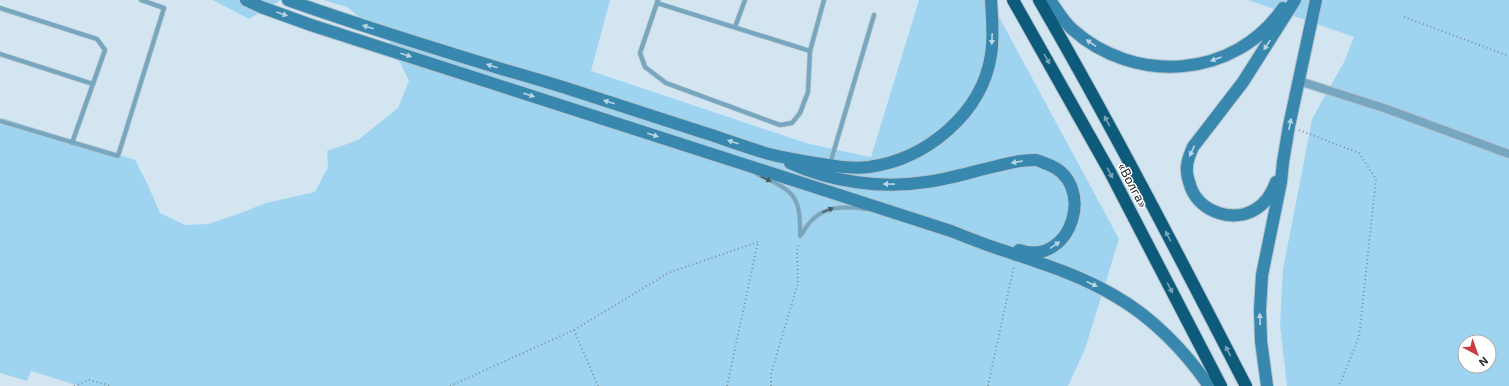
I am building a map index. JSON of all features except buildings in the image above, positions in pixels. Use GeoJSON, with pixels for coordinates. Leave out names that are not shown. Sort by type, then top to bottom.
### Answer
{"type":"FeatureCollection","features":[{"type":"Feature","properties":{"kind":"highway","name":"«Волга»"},"geometry":{"type":"LineString","coordinates":[[1014,0],[1110,172],[1221,386]]}},
{"type":"Feature","properties":{"kind":"highway","name":"«Волга»"},"geometry":{"type":"LineString","coordinates":[[1039,0],[1156,212],[1246,386]]}},
{"type":"Feature","properties":{"kind":"street"},"geometry":{"type":"LineString","coordinates":[[246,0],[311,25],[951,231],[1082,279],[1116,296],[1157,326],[1178,348],[1209,386]]}},
{"type":"Feature","properties":{"kind":"street"},"geometry":{"type":"LineString","coordinates":[[288,0],[318,11],[492,66],[543,80],[770,154],[806,170],[849,181],[879,184],[926,182],[1019,161],[1036,160],[1050,165],[1060,172],[1068,180],[1073,191],[1075,204],[1074,216],[1068,231],[1060,241],[1050,248],[1038,252],[1023,251],[997,242],[951,231]]}},
{"type":"Feature","properties":{"kind":"street"},"geometry":{"type":"LineString","coordinates":[[770,154],[829,166],[851,168],[870,167],[890,162],[918,151],[938,138],[957,122],[970,107],[986,74],[991,56],[993,38],[991,0]]}},
{"type":"Feature","properties":{"kind":"street"},"geometry":{"type":"LineString","coordinates":[[1050,0],[1072,29],[1091,44],[1105,52],[1135,63],[1172,67],[1191,66],[1214,60],[1231,52],[1269,25],[1288,0]]}},
{"type":"Feature","properties":{"kind":"street"},"geometry":{"type":"LineString","coordinates":[[1283,162],[1272,192],[1266,201],[1257,209],[1247,214],[1236,216],[1224,215],[1205,206],[1193,191],[1188,179],[1188,158],[1193,147],[1243,82],[1295,0]]}},
{"type":"Feature","properties":{"kind":"street"},"geometry":{"type":"LineString","coordinates":[[1267,386],[1261,341],[1260,310],[1262,275],[1281,182],[1290,126],[1316,0]]}},
{"type":"Feature","properties":{"kind":"street"},"geometry":{"type":"LineString","coordinates":[[1299,81],[1384,108],[1509,154]]}},
{"type":"Feature","properties":{"kind":"lane"},"geometry":{"type":"LineString","coordinates":[[0,121],[118,156],[164,8],[141,0]]}},
{"type":"Feature","properties":{"kind":"lane"},"geometry":{"type":"LineString","coordinates":[[736,27],[745,0]]}},
{"type":"Feature","properties":{"kind":"lane"},"geometry":{"type":"LineString","coordinates":[[810,51],[657,2],[640,53],[645,67],[666,83],[780,125],[792,123],[800,113],[808,92],[810,51],[824,0]]}},
{"type":"Feature","properties":{"kind":"lane"},"geometry":{"type":"LineString","coordinates":[[0,8],[97,39],[105,50],[72,142]]}},
{"type":"Feature","properties":{"kind":"lane"},"geometry":{"type":"LineString","coordinates":[[829,166],[874,15]]}},
{"type":"Feature","properties":{"kind":"lane"},"geometry":{"type":"LineString","coordinates":[[0,54],[93,84]]}},
{"type":"Feature","properties":{"kind":"lane"},"geometry":{"type":"LineString","coordinates":[[718,156],[782,186],[789,192],[799,209],[800,236]]}},
{"type":"Feature","properties":{"kind":"lane"},"geometry":{"type":"LineString","coordinates":[[800,236],[806,226],[814,218],[835,208],[848,206],[897,214]]}},
{"type":"Feature","properties":{"kind":"path"},"geometry":{"type":"LineString","coordinates":[[1404,17],[1509,56]]}},
{"type":"Feature","properties":{"kind":"path"},"geometry":{"type":"LineString","coordinates":[[1290,126],[1359,153],[1376,179],[1358,337],[1339,386]]}},
{"type":"Feature","properties":{"kind":"path"},"geometry":{"type":"LineString","coordinates":[[771,386],[771,374],[798,283],[797,251],[800,236]]}},
{"type":"Feature","properties":{"kind":"path"},"geometry":{"type":"LineString","coordinates":[[450,386],[574,330],[668,273],[758,242],[727,386]]}},
{"type":"Feature","properties":{"kind":"path"},"geometry":{"type":"LineString","coordinates":[[988,386],[1017,255]]}},
{"type":"Feature","properties":{"kind":"path"},"geometry":{"type":"LineString","coordinates":[[574,330],[598,386]]}},
{"type":"Feature","properties":{"kind":"path"},"geometry":{"type":"LineString","coordinates":[[74,386],[88,380],[112,386]]}},
{"type":"Feature","properties":{"kind":"shaded area"},"geometry":{"type":"Polygon","coordinates":[[[213,0],[281,0],[249,19],[213,0]]]}},
{"type":"Feature","properties":{"kind":"shaded area"},"geometry":{"type":"Polygon","coordinates":[[[323,0],[610,0],[591,71],[809,144],[871,157],[919,0],[990,0],[1119,239],[1085,349],[1068,386],[79,386],[31,371],[27,381],[0,373],[0,126],[3,118],[135,160],[160,213],[185,225],[208,224],[266,203],[315,192],[328,167],[327,151],[358,140],[398,108],[409,81],[390,42],[347,7],[323,0]]]}},
{"type":"Feature","properties":{"kind":"shaded area"},"geometry":{"type":"Polygon","coordinates":[[[1248,0],[1509,0],[1509,386],[1287,386],[1280,325],[1283,269],[1312,119],[1344,62],[1354,37],[1248,0]]]}}]}
